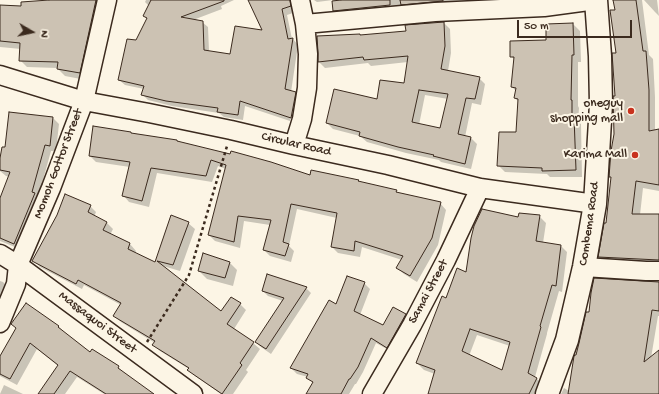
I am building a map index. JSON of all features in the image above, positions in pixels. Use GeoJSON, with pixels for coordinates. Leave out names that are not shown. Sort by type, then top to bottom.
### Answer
{"type":"FeatureCollection","features":[{"type":"Feature","properties":{"kind":"street","name":"Momoh Gottor Street"},"geometry":{"type":"LineString","coordinates":[[0,323],[16,284],[18,265],[51,188],[84,101],[107,0]]}},
{"type":"Feature","properties":{"kind":"street"},"geometry":{"type":"LineString","coordinates":[[294,145],[302,119],[307,88],[308,54],[305,24],[300,0]]}},
{"type":"Feature","properties":{"kind":"street"},"geometry":{"type":"LineString","coordinates":[[305,24],[435,12],[544,7],[596,0]]}},
{"type":"Feature","properties":{"kind":"street","name":"Combema Road"},"geometry":{"type":"LineString","coordinates":[[547,394],[567,340],[584,266],[595,204],[601,104],[600,56],[596,0]]}},
{"type":"Feature","properties":{"kind":"street","name":"Circular Road"},"geometry":{"type":"LineString","coordinates":[[0,75],[84,101],[231,130],[388,165],[480,188],[595,204]]}},
{"type":"Feature","properties":{"kind":"street","name":"Samai Street"},"geometry":{"type":"LineString","coordinates":[[372,394],[412,325],[446,260],[480,188]]}},
{"type":"Feature","properties":{"kind":"street","name":"Massaquoi Street"},"geometry":{"type":"LineString","coordinates":[[0,254],[18,265],[193,394]]}},
{"type":"Feature","properties":{"kind":"street"},"geometry":{"type":"LineString","coordinates":[[584,266],[659,271]]}},
{"type":"Feature","properties":{"kind":"path"},"geometry":{"type":"LineString","coordinates":[[139,355],[189,275],[231,130]]}},
{"type":"Feature","properties":{"kind":"building"},"geometry":{"type":"Polygon","coordinates":[[[49,0],[96,0],[80,73],[57,69],[58,62],[19,61],[20,43],[0,41],[0,5],[21,6],[21,2],[49,0]]]}},
{"type":"Feature","properties":{"kind":"building"},"geometry":{"type":"Polygon","coordinates":[[[151,0],[224,0],[181,17],[203,21],[204,50],[230,54],[235,26],[262,30],[248,0],[290,0],[291,6],[282,9],[288,39],[293,38],[285,89],[296,92],[291,118],[240,101],[238,115],[217,112],[218,108],[166,101],[141,95],[144,86],[118,80],[127,39],[136,40],[147,18],[143,16],[151,0]]]}},
{"type":"Feature","properties":{"kind":"building"},"geometry":{"type":"Polygon","coordinates":[[[390,0],[390,5],[333,11],[332,1],[390,0]]]}},
{"type":"Feature","properties":{"kind":"building"},"geometry":{"type":"Polygon","coordinates":[[[400,0],[443,0],[443,1],[401,5],[400,0]]]}},
{"type":"Feature","properties":{"kind":"building"},"geometry":{"type":"Polygon","coordinates":[[[613,0],[636,0],[643,51],[646,51],[649,90],[649,131],[659,129],[659,185],[636,181],[632,214],[659,214],[659,260],[598,257],[604,223],[606,223],[611,177],[609,177],[611,151],[614,134],[613,96],[615,96],[612,53],[616,53],[610,10],[615,10],[613,0]]]}},
{"type":"Feature","properties":{"kind":"building"},"geometry":{"type":"Polygon","coordinates":[[[444,22],[445,46],[441,69],[480,77],[475,99],[466,98],[458,134],[471,137],[465,164],[359,136],[360,132],[326,123],[334,89],[377,99],[380,80],[404,83],[408,56],[364,60],[363,57],[318,62],[317,36],[360,35],[406,31],[405,25],[444,22]],[[419,90],[412,122],[440,128],[448,94],[419,90]]]}},
{"type":"Feature","properties":{"kind":"building"},"geometry":{"type":"Polygon","coordinates":[[[573,23],[574,55],[572,55],[571,100],[572,116],[574,116],[576,170],[542,171],[542,168],[497,166],[499,132],[516,132],[518,99],[514,98],[516,88],[511,87],[514,57],[510,57],[510,41],[546,40],[546,24],[573,23]]]}},
{"type":"Feature","properties":{"kind":"building"},"geometry":{"type":"Polygon","coordinates":[[[9,112],[53,117],[50,146],[45,145],[32,192],[35,193],[14,244],[0,238],[0,198],[10,172],[0,170],[0,158],[2,147],[5,147],[9,112]]]}},
{"type":"Feature","properties":{"kind":"building"},"geometry":{"type":"Polygon","coordinates":[[[93,126],[177,140],[230,154],[231,151],[310,175],[311,170],[359,180],[358,181],[397,190],[396,192],[441,202],[432,238],[410,276],[396,268],[403,256],[355,241],[354,251],[331,247],[337,213],[291,204],[283,242],[289,244],[285,256],[263,250],[271,220],[238,216],[234,242],[208,235],[226,165],[211,160],[206,176],[151,168],[142,201],[122,196],[130,162],[89,156],[93,126]]]}},
{"type":"Feature","properties":{"kind":"building"},"geometry":{"type":"Polygon","coordinates":[[[65,194],[91,205],[88,212],[107,222],[103,230],[130,243],[128,249],[155,262],[171,215],[189,222],[173,265],[157,261],[221,311],[231,297],[241,303],[227,324],[254,342],[240,363],[242,365],[222,394],[187,370],[189,368],[152,345],[155,341],[113,316],[121,303],[78,280],[76,284],[32,261],[57,215],[65,194]]]}},
{"type":"Feature","properties":{"kind":"building"},"geometry":{"type":"Polygon","coordinates":[[[482,209],[518,217],[519,213],[540,215],[536,241],[561,245],[556,286],[552,285],[528,373],[537,378],[529,394],[428,394],[435,370],[416,363],[442,296],[446,298],[457,268],[466,272],[474,226],[482,209]],[[470,329],[462,351],[502,370],[510,342],[470,329]]]}},
{"type":"Feature","properties":{"kind":"building"},"geometry":{"type":"Polygon","coordinates":[[[203,253],[230,262],[225,278],[198,271],[203,253]]]}},
{"type":"Feature","properties":{"kind":"building"},"geometry":{"type":"Polygon","coordinates":[[[267,274],[307,287],[266,349],[255,342],[284,298],[262,291],[267,274]]]}},
{"type":"Feature","properties":{"kind":"building"},"geometry":{"type":"Polygon","coordinates":[[[347,276],[365,282],[354,311],[383,325],[393,307],[406,314],[387,348],[371,338],[358,367],[349,379],[341,394],[306,394],[313,382],[306,378],[308,374],[290,368],[329,300],[336,304],[347,276]]]}},
{"type":"Feature","properties":{"kind":"building"},"geometry":{"type":"Polygon","coordinates":[[[594,278],[659,282],[659,311],[652,310],[644,362],[659,350],[659,394],[568,394],[574,356],[576,355],[586,312],[589,312],[594,278]]]}},
{"type":"Feature","properties":{"kind":"building"},"geometry":{"type":"Polygon","coordinates":[[[26,303],[59,326],[58,327],[90,352],[92,349],[119,366],[118,368],[154,394],[106,394],[70,371],[54,394],[38,394],[58,365],[30,343],[10,379],[0,374],[0,356],[16,328],[11,324],[26,303]]]}},
{"type":"Feature","properties":{"kind":"place","name":"oneguy shopping mall"},"geometry":{"type":"Point","coordinates":[631,111]}},
{"type":"Feature","properties":{"kind":"place","name":"Karima Mall"},"geometry":{"type":"Point","coordinates":[635,155]}}]}
